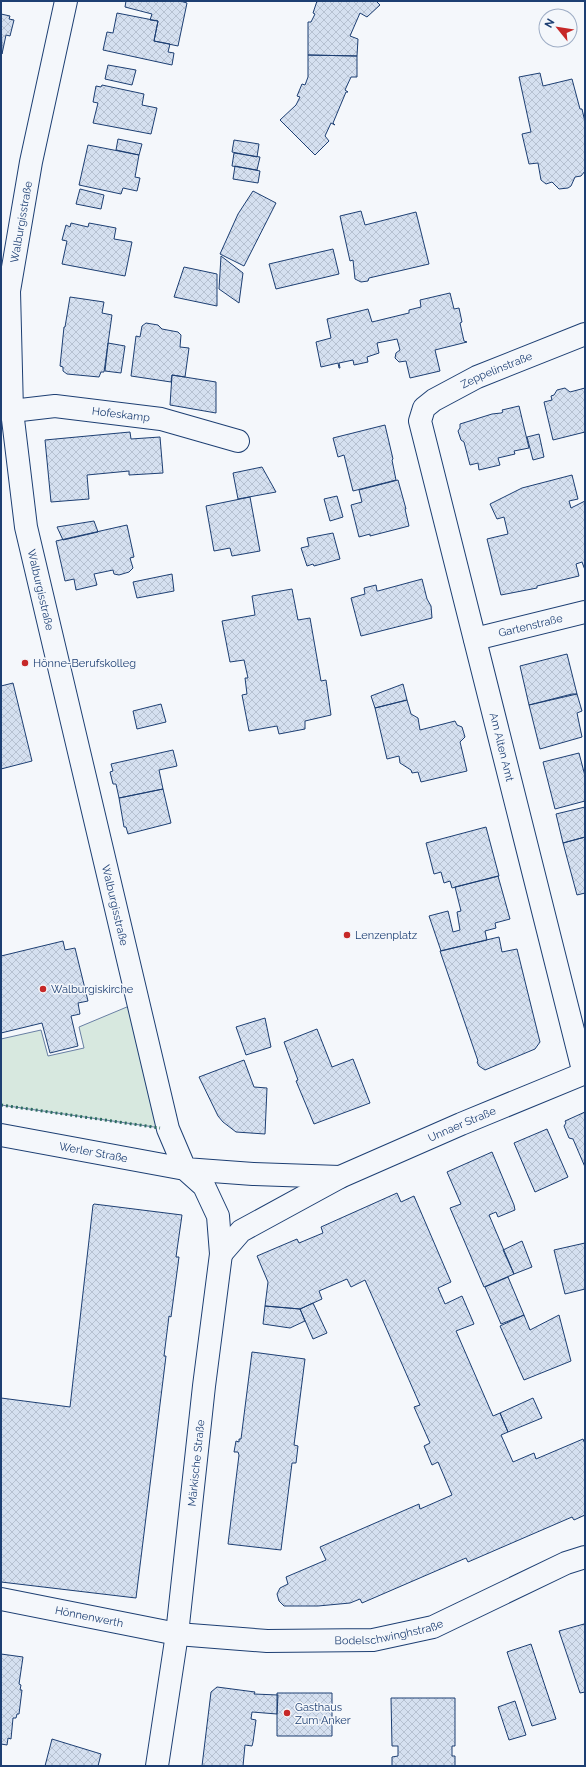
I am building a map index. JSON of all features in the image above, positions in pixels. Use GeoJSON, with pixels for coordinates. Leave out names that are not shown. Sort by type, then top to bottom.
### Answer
{"type":"FeatureCollection","features":[{"type":"Feature","properties":{"kind":"street","name":"Walburgisstraße"},"geometry":{"type":"LineString","coordinates":[[66,1],[31,162],[8,291],[6,410],[26,527],[168,1129],[185,1169]]}},
{"type":"Feature","properties":{"kind":"street","name":"Zeppelinstraße"},"geometry":{"type":"LineString","coordinates":[[420,421],[424,408],[434,400],[477,376],[585,334]]}},
{"type":"Feature","properties":{"kind":"street","name":"Hofeskamp"},"geometry":{"type":"LineString","coordinates":[[6,410],[55,406],[161,419],[238,441]]}},
{"type":"Feature","properties":{"kind":"street","name":"Am Alten Amt"},"geometry":{"type":"LineString","coordinates":[[420,421],[585,1074]]}},
{"type":"Feature","properties":{"kind":"street","name":"Gartenstraße"},"geometry":{"type":"LineString","coordinates":[[475,639],[585,612]]}},
{"type":"Feature","properties":{"kind":"street","name":"Unnaer Straße"},"geometry":{"type":"LineString","coordinates":[[221,1254],[241,1231],[340,1177],[455,1127],[585,1074]]}},
{"type":"Feature","properties":{"kind":"street","name":"Werler Straße"},"geometry":{"type":"LineString","coordinates":[[1,1134],[185,1169]]}},
{"type":"Feature","properties":{"kind":"street","name":"Unnaer Straße"},"geometry":{"type":"LineString","coordinates":[[185,1169],[253,1174],[340,1177]]}},
{"type":"Feature","properties":{"kind":"street","name":"Märkische Straße"},"geometry":{"type":"LineString","coordinates":[[157,1766],[177,1634],[204,1386],[221,1254],[218,1216],[204,1186],[185,1169]]}},
{"type":"Feature","properties":{"kind":"street","name":"Bodelschwinghstraße"},"geometry":{"type":"LineString","coordinates":[[177,1634],[267,1641],[373,1640],[433,1627],[566,1563],[585,1557]]}},
{"type":"Feature","properties":{"kind":"street","name":"Hönnenwerth"},"geometry":{"type":"LineString","coordinates":[[1,1599],[177,1634]]}},
{"type":"Feature","properties":{"kind":"shaded area"},"geometry":{"type":"Polygon","coordinates":[[[134,1004],[168,1129],[1,1105],[1,1039],[41,1030],[48,1056],[84,1048],[79,1027],[134,1004]]]}},
{"type":"Feature","properties":{"kind":"building"},"geometry":{"type":"Polygon","coordinates":[[[126,1],[180,1],[187,3],[178,46],[154,41],[158,21],[150,20],[152,14],[125,7],[126,1]]]}},
{"type":"Feature","properties":{"kind":"building"},"geometry":{"type":"Polygon","coordinates":[[[317,1],[376,1],[380,5],[367,17],[360,13],[350,36],[358,39],[357,56],[308,55],[308,22],[311,22],[315,14],[313,13],[317,1]]]}},
{"type":"Feature","properties":{"kind":"building"},"geometry":{"type":"Polygon","coordinates":[[[117,13],[158,21],[154,41],[170,44],[168,52],[174,53],[172,65],[103,50],[107,32],[113,33],[117,13]]]}},
{"type":"Feature","properties":{"kind":"building"},"geometry":{"type":"Polygon","coordinates":[[[1,14],[10,16],[9,19],[14,20],[10,36],[6,35],[2,54],[1,14]]]}},
{"type":"Feature","properties":{"kind":"building"},"geometry":{"type":"Polygon","coordinates":[[[308,55],[357,56],[357,77],[351,77],[345,90],[348,92],[346,92],[333,123],[335,125],[331,123],[325,136],[329,141],[315,155],[280,120],[296,105],[300,97],[297,96],[302,84],[305,85],[308,77],[308,55]]]}},
{"type":"Feature","properties":{"kind":"building"},"geometry":{"type":"Polygon","coordinates":[[[108,65],[136,70],[132,85],[105,79],[108,65]]]}},
{"type":"Feature","properties":{"kind":"building"},"geometry":{"type":"Polygon","coordinates":[[[540,73],[543,86],[572,79],[580,109],[582,109],[585,122],[585,171],[581,176],[575,177],[571,186],[568,188],[559,189],[552,182],[546,184],[541,180],[538,163],[529,164],[522,134],[531,132],[519,77],[540,73]]]}},
{"type":"Feature","properties":{"kind":"building"},"geometry":{"type":"Polygon","coordinates":[[[102,85],[144,94],[142,105],[157,108],[151,134],[93,123],[98,103],[93,102],[96,86],[101,87],[102,85]]]}},
{"type":"Feature","properties":{"kind":"building"},"geometry":{"type":"Polygon","coordinates":[[[118,139],[142,144],[139,155],[116,150],[118,139]]]}},
{"type":"Feature","properties":{"kind":"building"},"geometry":{"type":"Polygon","coordinates":[[[234,140],[259,144],[257,157],[232,152],[234,140]]]}},
{"type":"Feature","properties":{"kind":"building"},"geometry":{"type":"Polygon","coordinates":[[[88,145],[139,155],[135,177],[140,178],[137,191],[123,188],[121,194],[79,185],[88,145]]]}},
{"type":"Feature","properties":{"kind":"building"},"geometry":{"type":"Polygon","coordinates":[[[234,153],[260,157],[257,170],[232,166],[234,153]]]}},
{"type":"Feature","properties":{"kind":"building"},"geometry":{"type":"Polygon","coordinates":[[[235,166],[260,171],[258,183],[233,179],[235,166]]]}},
{"type":"Feature","properties":{"kind":"building"},"geometry":{"type":"Polygon","coordinates":[[[80,189],[104,195],[101,209],[76,204],[80,189]]]}},
{"type":"Feature","properties":{"kind":"building"},"geometry":{"type":"Polygon","coordinates":[[[253,191],[276,203],[244,266],[220,254],[238,214],[253,191]]]}},
{"type":"Feature","properties":{"kind":"building"},"geometry":{"type":"Polygon","coordinates":[[[361,211],[365,225],[416,212],[429,264],[369,278],[368,281],[361,282],[355,279],[353,260],[350,261],[340,216],[361,211]]]}},
{"type":"Feature","properties":{"kind":"building"},"geometry":{"type":"Polygon","coordinates":[[[71,223],[88,227],[89,223],[116,228],[114,239],[132,242],[125,276],[62,264],[67,241],[62,240],[66,225],[70,227],[71,223]]]}},
{"type":"Feature","properties":{"kind":"building"},"geometry":{"type":"Polygon","coordinates":[[[333,249],[339,274],[276,289],[269,264],[333,249]]]}},
{"type":"Feature","properties":{"kind":"building"},"geometry":{"type":"Polygon","coordinates":[[[221,256],[243,273],[239,303],[219,289],[221,256]]]}},
{"type":"Feature","properties":{"kind":"building"},"geometry":{"type":"Polygon","coordinates":[[[184,267],[217,274],[217,306],[174,297],[184,267]]]}},
{"type":"Feature","properties":{"kind":"building"},"geometry":{"type":"Polygon","coordinates":[[[450,293],[454,309],[459,308],[462,322],[460,323],[464,341],[467,342],[435,350],[440,371],[410,378],[406,361],[399,362],[395,358],[396,353],[400,350],[397,339],[377,343],[379,353],[367,357],[368,362],[354,365],[353,360],[339,363],[340,368],[338,363],[321,367],[316,342],[331,338],[327,319],[368,309],[372,322],[409,313],[409,310],[421,307],[420,300],[450,293]]]}},
{"type":"Feature","properties":{"kind":"building"},"geometry":{"type":"Polygon","coordinates":[[[70,297],[104,302],[102,313],[112,315],[104,372],[101,372],[99,377],[67,374],[63,371],[63,367],[60,366],[64,327],[70,297]]]}},
{"type":"Feature","properties":{"kind":"building"},"geometry":{"type":"Polygon","coordinates":[[[146,323],[158,325],[162,329],[178,332],[181,335],[180,347],[189,348],[185,377],[172,375],[171,382],[131,376],[136,336],[140,337],[142,326],[146,323]]]}},
{"type":"Feature","properties":{"kind":"building"},"geometry":{"type":"Polygon","coordinates":[[[108,343],[125,346],[121,373],[105,371],[108,343]]]}},
{"type":"Feature","properties":{"kind":"building"},"geometry":{"type":"Polygon","coordinates":[[[172,375],[216,382],[216,413],[170,405],[172,375]]]}},
{"type":"Feature","properties":{"kind":"building"},"geometry":{"type":"Polygon","coordinates":[[[565,388],[570,392],[585,388],[585,432],[553,440],[544,402],[552,400],[551,396],[554,395],[557,390],[565,388]]]}},
{"type":"Feature","properties":{"kind":"building"},"geometry":{"type":"Polygon","coordinates":[[[519,406],[529,448],[514,451],[515,454],[498,458],[500,465],[479,470],[478,463],[470,465],[464,442],[461,440],[458,431],[460,424],[492,414],[501,413],[503,412],[502,410],[519,406]]]}},
{"type":"Feature","properties":{"kind":"building"},"geometry":{"type":"Polygon","coordinates":[[[385,425],[396,480],[353,491],[344,455],[338,457],[333,438],[385,425]]]}},
{"type":"Feature","properties":{"kind":"building"},"geometry":{"type":"Polygon","coordinates":[[[130,432],[131,439],[160,437],[163,473],[129,475],[129,471],[87,475],[89,499],[51,502],[45,440],[130,432]]]}},
{"type":"Feature","properties":{"kind":"building"},"geometry":{"type":"Polygon","coordinates":[[[539,434],[544,457],[533,460],[527,437],[539,434]]]}},
{"type":"Feature","properties":{"kind":"building"},"geometry":{"type":"Polygon","coordinates":[[[262,467],[276,492],[238,499],[233,473],[262,467]]]}},
{"type":"Feature","properties":{"kind":"building"},"geometry":{"type":"Polygon","coordinates":[[[572,475],[578,499],[569,501],[571,508],[585,501],[585,570],[582,562],[576,564],[579,576],[537,586],[537,588],[501,595],[487,539],[508,534],[504,517],[497,519],[490,504],[522,488],[572,475]]]}},
{"type":"Feature","properties":{"kind":"building"},"geometry":{"type":"Polygon","coordinates":[[[398,480],[409,526],[370,536],[370,534],[359,537],[351,505],[362,502],[359,490],[398,480]]]}},
{"type":"Feature","properties":{"kind":"building"},"geometry":{"type":"Polygon","coordinates":[[[337,496],[343,517],[330,521],[324,499],[337,496]]]}},
{"type":"Feature","properties":{"kind":"building"},"geometry":{"type":"Polygon","coordinates":[[[250,497],[260,551],[232,556],[230,548],[214,551],[206,506],[250,497]]]}},
{"type":"Feature","properties":{"kind":"building"},"geometry":{"type":"Polygon","coordinates":[[[94,521],[98,532],[63,540],[57,527],[94,521]]]}},
{"type":"Feature","properties":{"kind":"building"},"geometry":{"type":"Polygon","coordinates":[[[127,525],[134,557],[130,558],[133,568],[129,572],[119,575],[114,574],[113,570],[94,574],[97,585],[76,590],[74,579],[65,581],[56,541],[127,525]]]}},
{"type":"Feature","properties":{"kind":"building"},"geometry":{"type":"Polygon","coordinates":[[[333,533],[340,559],[314,566],[313,564],[307,566],[301,548],[309,546],[307,538],[333,533]]]}},
{"type":"Feature","properties":{"kind":"building"},"geometry":{"type":"Polygon","coordinates":[[[172,574],[174,591],[137,598],[133,582],[172,574]]]}},
{"type":"Feature","properties":{"kind":"building"},"geometry":{"type":"Polygon","coordinates":[[[422,579],[427,599],[431,606],[432,618],[361,636],[351,598],[365,594],[364,588],[376,585],[378,591],[422,579]]]}},
{"type":"Feature","properties":{"kind":"building"},"geometry":{"type":"Polygon","coordinates":[[[292,589],[298,620],[310,618],[321,681],[326,680],[331,715],[305,721],[305,729],[279,734],[277,726],[249,731],[242,695],[247,694],[245,678],[248,678],[244,660],[230,662],[222,621],[255,615],[252,596],[292,589]]]}},
{"type":"Feature","properties":{"kind":"building"},"geometry":{"type":"Polygon","coordinates":[[[567,654],[577,694],[529,705],[520,666],[567,654]]]}},
{"type":"Feature","properties":{"kind":"building"},"geometry":{"type":"Polygon","coordinates":[[[13,683],[32,761],[1,769],[1,686],[13,683]]]}},
{"type":"Feature","properties":{"kind":"building"},"geometry":{"type":"Polygon","coordinates":[[[403,684],[407,700],[375,708],[371,696],[403,684]]]}},
{"type":"Feature","properties":{"kind":"building"},"geometry":{"type":"Polygon","coordinates":[[[577,694],[582,711],[577,713],[582,737],[540,749],[529,705],[577,694]]]}},
{"type":"Feature","properties":{"kind":"building"},"geometry":{"type":"Polygon","coordinates":[[[407,700],[411,714],[418,718],[420,730],[455,721],[457,725],[462,727],[465,737],[460,742],[467,771],[421,782],[418,772],[412,773],[411,770],[400,763],[399,756],[387,759],[375,708],[407,700]]]}},
{"type":"Feature","properties":{"kind":"building"},"geometry":{"type":"Polygon","coordinates":[[[161,704],[166,722],[137,729],[133,711],[161,704]]]}},
{"type":"Feature","properties":{"kind":"building"},"geometry":{"type":"Polygon","coordinates":[[[173,750],[177,766],[159,770],[163,789],[119,798],[116,784],[113,784],[110,772],[113,771],[111,764],[173,750]]]}},
{"type":"Feature","properties":{"kind":"building"},"geometry":{"type":"Polygon","coordinates":[[[579,753],[585,776],[585,801],[555,809],[543,762],[579,753]]]}},
{"type":"Feature","properties":{"kind":"building"},"geometry":{"type":"Polygon","coordinates":[[[163,789],[171,823],[128,834],[126,827],[124,827],[119,798],[163,789]]]}},
{"type":"Feature","properties":{"kind":"building"},"geometry":{"type":"Polygon","coordinates":[[[585,807],[585,837],[563,843],[556,814],[585,807]]]}},
{"type":"Feature","properties":{"kind":"building"},"geometry":{"type":"Polygon","coordinates":[[[486,827],[499,876],[452,888],[450,881],[444,883],[441,872],[434,874],[426,843],[486,827]]]}},
{"type":"Feature","properties":{"kind":"building"},"geometry":{"type":"Polygon","coordinates":[[[585,837],[585,893],[577,895],[563,843],[585,837]]]}},
{"type":"Feature","properties":{"kind":"building"},"geometry":{"type":"Polygon","coordinates":[[[498,876],[510,919],[495,923],[496,928],[485,931],[487,940],[441,951],[429,916],[448,911],[453,932],[460,930],[457,912],[461,911],[455,887],[498,876]]]}},
{"type":"Feature","properties":{"kind":"building"},"geometry":{"type":"Polygon","coordinates":[[[499,937],[502,952],[517,949],[540,1042],[535,1049],[485,1070],[479,1066],[477,1062],[478,1061],[440,951],[499,937]]]}},
{"type":"Feature","properties":{"kind":"building","name":"Walburgiskirche"},"geometry":{"type":"Polygon","coordinates":[[[63,941],[65,950],[75,948],[88,1001],[78,1003],[80,1014],[71,1016],[78,1046],[50,1053],[42,1023],[1,1033],[1,956],[63,941]]]}},
{"type":"Feature","properties":{"kind":"building"},"geometry":{"type":"Polygon","coordinates":[[[265,1018],[271,1047],[246,1055],[236,1027],[265,1018]]]}},
{"type":"Feature","properties":{"kind":"building"},"geometry":{"type":"Polygon","coordinates":[[[317,1029],[332,1067],[353,1059],[370,1103],[314,1124],[296,1081],[298,1080],[284,1042],[317,1029]]]}},
{"type":"Feature","properties":{"kind":"building"},"geometry":{"type":"Polygon","coordinates":[[[244,1060],[254,1087],[267,1088],[265,1134],[236,1132],[223,1122],[218,1116],[199,1077],[244,1060]]]}},
{"type":"Feature","properties":{"kind":"building"},"geometry":{"type":"Polygon","coordinates":[[[585,1112],[585,1167],[573,1139],[569,1138],[564,1126],[566,1123],[565,1121],[585,1112]]]}},
{"type":"Feature","properties":{"kind":"building"},"geometry":{"type":"Polygon","coordinates":[[[547,1129],[568,1177],[535,1192],[514,1143],[547,1129]]]}},
{"type":"Feature","properties":{"kind":"building"},"geometry":{"type":"Polygon","coordinates":[[[492,1152],[515,1210],[498,1217],[496,1212],[489,1215],[514,1274],[484,1287],[450,1208],[461,1204],[447,1172],[492,1152]]]}},
{"type":"Feature","properties":{"kind":"building"},"geometry":{"type":"Polygon","coordinates":[[[397,1193],[401,1202],[414,1196],[451,1282],[438,1288],[445,1304],[462,1296],[474,1324],[456,1331],[493,1416],[500,1413],[508,1432],[501,1435],[513,1462],[534,1453],[536,1459],[583,1439],[585,1444],[585,1515],[574,1520],[572,1517],[468,1562],[466,1558],[362,1603],[360,1599],[350,1603],[318,1606],[284,1606],[279,1601],[277,1594],[280,1588],[288,1584],[286,1577],[326,1560],[320,1547],[419,1504],[420,1509],[452,1495],[438,1462],[432,1465],[424,1446],[430,1443],[414,1407],[420,1405],[365,1280],[351,1287],[347,1279],[319,1291],[322,1299],[300,1309],[265,1306],[268,1282],[257,1256],[297,1239],[299,1243],[323,1233],[321,1227],[397,1193]]]}},
{"type":"Feature","properties":{"kind":"building"},"geometry":{"type":"Polygon","coordinates":[[[94,1204],[182,1215],[176,1257],[179,1257],[171,1317],[169,1316],[164,1356],[166,1356],[136,1598],[1,1582],[1,1398],[70,1407],[94,1204]]]}},
{"type":"Feature","properties":{"kind":"building"},"geometry":{"type":"Polygon","coordinates":[[[522,1241],[532,1267],[514,1274],[503,1250],[522,1241]]]}},
{"type":"Feature","properties":{"kind":"building"},"geometry":{"type":"Polygon","coordinates":[[[585,1243],[585,1289],[565,1294],[554,1250],[585,1243]]]}},
{"type":"Feature","properties":{"kind":"building"},"geometry":{"type":"Polygon","coordinates":[[[508,1277],[524,1315],[501,1324],[485,1287],[508,1277]]]}},
{"type":"Feature","properties":{"kind":"building"},"geometry":{"type":"Polygon","coordinates":[[[313,1303],[327,1333],[313,1339],[300,1309],[313,1303]]]}},
{"type":"Feature","properties":{"kind":"building"},"geometry":{"type":"Polygon","coordinates":[[[265,1306],[300,1309],[305,1321],[290,1328],[263,1324],[265,1306]]]}},
{"type":"Feature","properties":{"kind":"building"},"geometry":{"type":"Polygon","coordinates":[[[524,1315],[530,1330],[559,1315],[571,1361],[524,1380],[500,1326],[524,1315]]]}},
{"type":"Feature","properties":{"kind":"building"},"geometry":{"type":"Polygon","coordinates":[[[252,1352],[305,1359],[294,1445],[298,1446],[296,1463],[292,1463],[281,1550],[228,1544],[239,1455],[238,1452],[234,1452],[236,1441],[239,1442],[239,1439],[241,1439],[252,1352]]]}},
{"type":"Feature","properties":{"kind":"building"},"geometry":{"type":"Polygon","coordinates":[[[533,1398],[542,1418],[508,1432],[500,1413],[533,1398]]]}},
{"type":"Feature","properties":{"kind":"building"},"geometry":{"type":"Polygon","coordinates":[[[584,1624],[585,1692],[580,1693],[559,1631],[584,1624]]]}},
{"type":"Feature","properties":{"kind":"building"},"geometry":{"type":"Polygon","coordinates":[[[531,1644],[556,1719],[532,1726],[507,1652],[531,1644]]]}},
{"type":"Feature","properties":{"kind":"building"},"geometry":{"type":"Polygon","coordinates":[[[1,1654],[23,1657],[19,1684],[21,1685],[20,1690],[22,1690],[19,1714],[17,1714],[16,1718],[13,1718],[11,1739],[8,1738],[7,1745],[1,1744],[1,1654]]]}},
{"type":"Feature","properties":{"kind":"building"},"geometry":{"type":"Polygon","coordinates":[[[217,1687],[255,1692],[254,1694],[278,1695],[277,1714],[252,1712],[251,1719],[256,1720],[253,1742],[252,1746],[245,1745],[243,1766],[202,1766],[211,1692],[217,1687]]]}},
{"type":"Feature","properties":{"kind":"building"},"geometry":{"type":"Polygon","coordinates":[[[277,1693],[332,1693],[332,1736],[277,1736],[277,1693]]]}},
{"type":"Feature","properties":{"kind":"building"},"geometry":{"type":"Polygon","coordinates":[[[391,1698],[455,1698],[455,1746],[452,1746],[452,1756],[455,1756],[455,1766],[392,1766],[392,1757],[398,1756],[398,1746],[392,1746],[391,1698]]]}},
{"type":"Feature","properties":{"kind":"building"},"geometry":{"type":"Polygon","coordinates":[[[515,1701],[526,1735],[509,1740],[498,1707],[515,1701]]]}},
{"type":"Feature","properties":{"kind":"building"},"geometry":{"type":"Polygon","coordinates":[[[52,1739],[101,1754],[98,1766],[45,1766],[52,1739]]]}},
{"type":"Feature","properties":{"kind":"hedge"},"geometry":{"type":"LineString","coordinates":[[1,1105],[160,1128]]}},
{"type":"Feature","properties":{"kind":"place","name":"Hönne-Berufskolleg"},"geometry":{"type":"Point","coordinates":[25,663]}},
{"type":"Feature","properties":{"kind":"place","name":"Lenzenplatz"},"geometry":{"type":"Point","coordinates":[347,935]}},
{"type":"Feature","properties":{"kind":"place","name":"Walburgiskirche"},"geometry":{"type":"Point","coordinates":[43,989]}},
{"type":"Feature","properties":{"kind":"place","name":"Gasthaus Zum Anker"},"geometry":{"type":"Point","coordinates":[287,1713]}}]}
